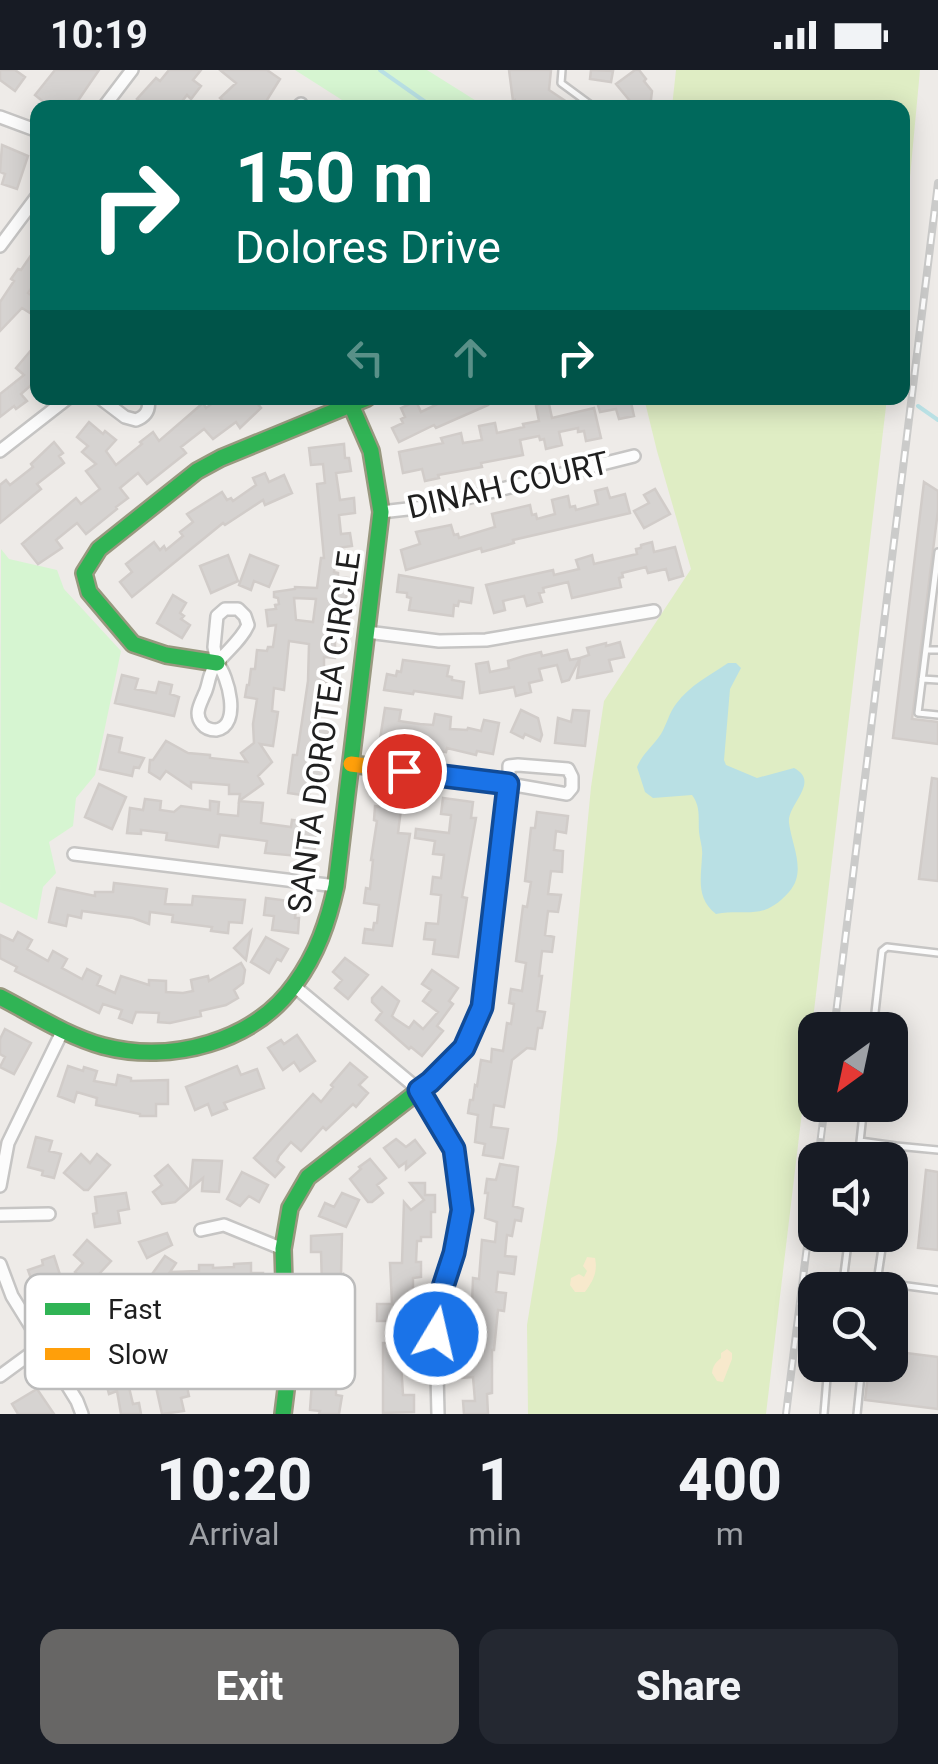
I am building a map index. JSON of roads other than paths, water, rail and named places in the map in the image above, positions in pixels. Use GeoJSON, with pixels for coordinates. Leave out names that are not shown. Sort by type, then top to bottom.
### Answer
{"type":"FeatureCollection","features":[{"type":"Feature","properties":{"kind":"street"},"geometry":{"type":"LineString","coordinates":[[109,100],[132,70]]}},
{"type":"Feature","properties":{"kind":"street"},"geometry":{"type":"LineString","coordinates":[[0,117],[30,129]]}},
{"type":"Feature","properties":{"kind":"street"},"geometry":{"type":"LineString","coordinates":[[0,246],[30,206]]}},
{"type":"Feature","properties":{"kind":"street"},"geometry":{"type":"LineString","coordinates":[[0,451],[59,405]]}},
{"type":"Feature","properties":{"kind":"street"},"geometry":{"type":"LineString","coordinates":[[110,405],[136,420],[144,417],[149,405]]}},
{"type":"Feature","properties":{"kind":"street"},"geometry":{"type":"LineString","coordinates":[[217,663],[197,712],[206,728],[213,730],[227,723],[231,708],[225,672],[217,663],[166,655],[133,644],[89,592],[84,574],[98,549],[197,471],[344,405]]}},
{"type":"Feature","properties":{"kind":"street","name":"SANTA DOROTEA CIRCLE"},"geometry":{"type":"LineString","coordinates":[[0,996],[63,1030],[104,1046],[159,1053],[206,1045],[256,1022],[294,986],[320,942],[336,886],[381,512],[371,451],[357,405]]}},
{"type":"Feature","properties":{"kind":"street","name":"DINAH COURT"},"geometry":{"type":"LineString","coordinates":[[381,512],[434,506],[634,456]]}},
{"type":"Feature","properties":{"kind":"street"},"geometry":{"type":"LineString","coordinates":[[367,632],[439,642],[486,640],[654,611]]}},
{"type":"Feature","properties":{"kind":"street"},"geometry":{"type":"LineString","coordinates":[[284,1274],[283,1249],[290,1208],[308,1176],[430,1082],[464,1048],[482,1007],[508,784],[509,766],[568,769],[572,788],[567,794],[508,784],[351,764]]}},
{"type":"Feature","properties":{"kind":"street"},"geometry":{"type":"LineString","coordinates":[[74,854],[336,886]]}},
{"type":"Feature","properties":{"kind":"street"},"geometry":{"type":"LineString","coordinates":[[294,986],[419,1090],[454,1149],[462,1210],[440,1296],[436,1334],[438,1414]]}},
{"type":"Feature","properties":{"kind":"street"},"geometry":{"type":"LineString","coordinates":[[0,1186],[8,1143],[63,1030]]}},
{"type":"Feature","properties":{"kind":"street"},"geometry":{"type":"LineString","coordinates":[[0,1215],[50,1214]]}},
{"type":"Feature","properties":{"kind":"street"},"geometry":{"type":"LineString","coordinates":[[202,1230],[224,1225],[283,1249]]}},
{"type":"Feature","properties":{"kind":"street"},"geometry":{"type":"LineString","coordinates":[[0,1264],[25,1318]]}},
{"type":"Feature","properties":{"kind":"street"},"geometry":{"type":"LineString","coordinates":[[0,1376],[25,1358]]}},
{"type":"Feature","properties":{"kind":"street"},"geometry":{"type":"LineString","coordinates":[[69,1389],[82,1414]]}},
{"type":"Feature","properties":{"kind":"street"},"geometry":{"type":"LineString","coordinates":[[283,1414],[286,1389]]}},
{"type":"Feature","properties":{"kind":"lane"},"geometry":{"type":"LineString","coordinates":[[562,70],[561,84],[584,100]]}},
{"type":"Feature","properties":{"kind":"lane"},"geometry":{"type":"LineString","coordinates":[[938,552],[934,613],[918,712],[938,715]]}},
{"type":"Feature","properties":{"kind":"lane"},"geometry":{"type":"LineString","coordinates":[[926,650],[938,650]]}},
{"type":"Feature","properties":{"kind":"lane"},"geometry":{"type":"LineString","coordinates":[[922,678],[938,680]]}},
{"type":"Feature","properties":{"kind":"lane"},"geometry":{"type":"LineString","coordinates":[[874,1012],[882,951],[887,947],[938,953]]}},
{"type":"Feature","properties":{"kind":"lane"},"geometry":{"type":"LineString","coordinates":[[860,1142],[862,1122]]}},
{"type":"Feature","properties":{"kind":"lane"},"geometry":{"type":"LineString","coordinates":[[908,1147],[938,1150]]}},
{"type":"Feature","properties":{"kind":"lane"},"geometry":{"type":"LineString","coordinates":[[881,1252],[877,1282],[938,1290]]}},
{"type":"Feature","properties":{"kind":"lane"},"geometry":{"type":"LineString","coordinates":[[824,1414],[827,1382]]}},
{"type":"Feature","properties":{"kind":"lane"},"geometry":{"type":"LineString","coordinates":[[857,1414],[860,1382]]}},
{"type":"Feature","properties":{"kind":"water"},"geometry":{"type":"Polygon","coordinates":[[[728,663],[741,668],[730,689],[726,765],[757,778],[794,768],[801,774],[804,787],[789,823],[798,867],[789,892],[762,911],[716,914],[705,901],[701,888],[702,850],[695,799],[692,795],[653,798],[645,792],[637,767],[681,697],[728,663]]]}},
{"type":"Feature","properties":{"kind":"waterway"},"geometry":{"type":"LineString","coordinates":[[380,70],[423,100]]}},
{"type":"Feature","properties":{"kind":"waterway"},"geometry":{"type":"LineString","coordinates":[[918,406],[938,420]]}},
{"type":"Feature","properties":{"kind":"railway"},"geometry":{"type":"LineString","coordinates":[[836,1012],[938,183]]}},
{"type":"Feature","properties":{"kind":"railway"},"geometry":{"type":"LineString","coordinates":[[820,1142],[823,1122]]}},
{"type":"Feature","properties":{"kind":"railway"},"geometry":{"type":"LineString","coordinates":[[786,1414],[806,1252]]}}]}
